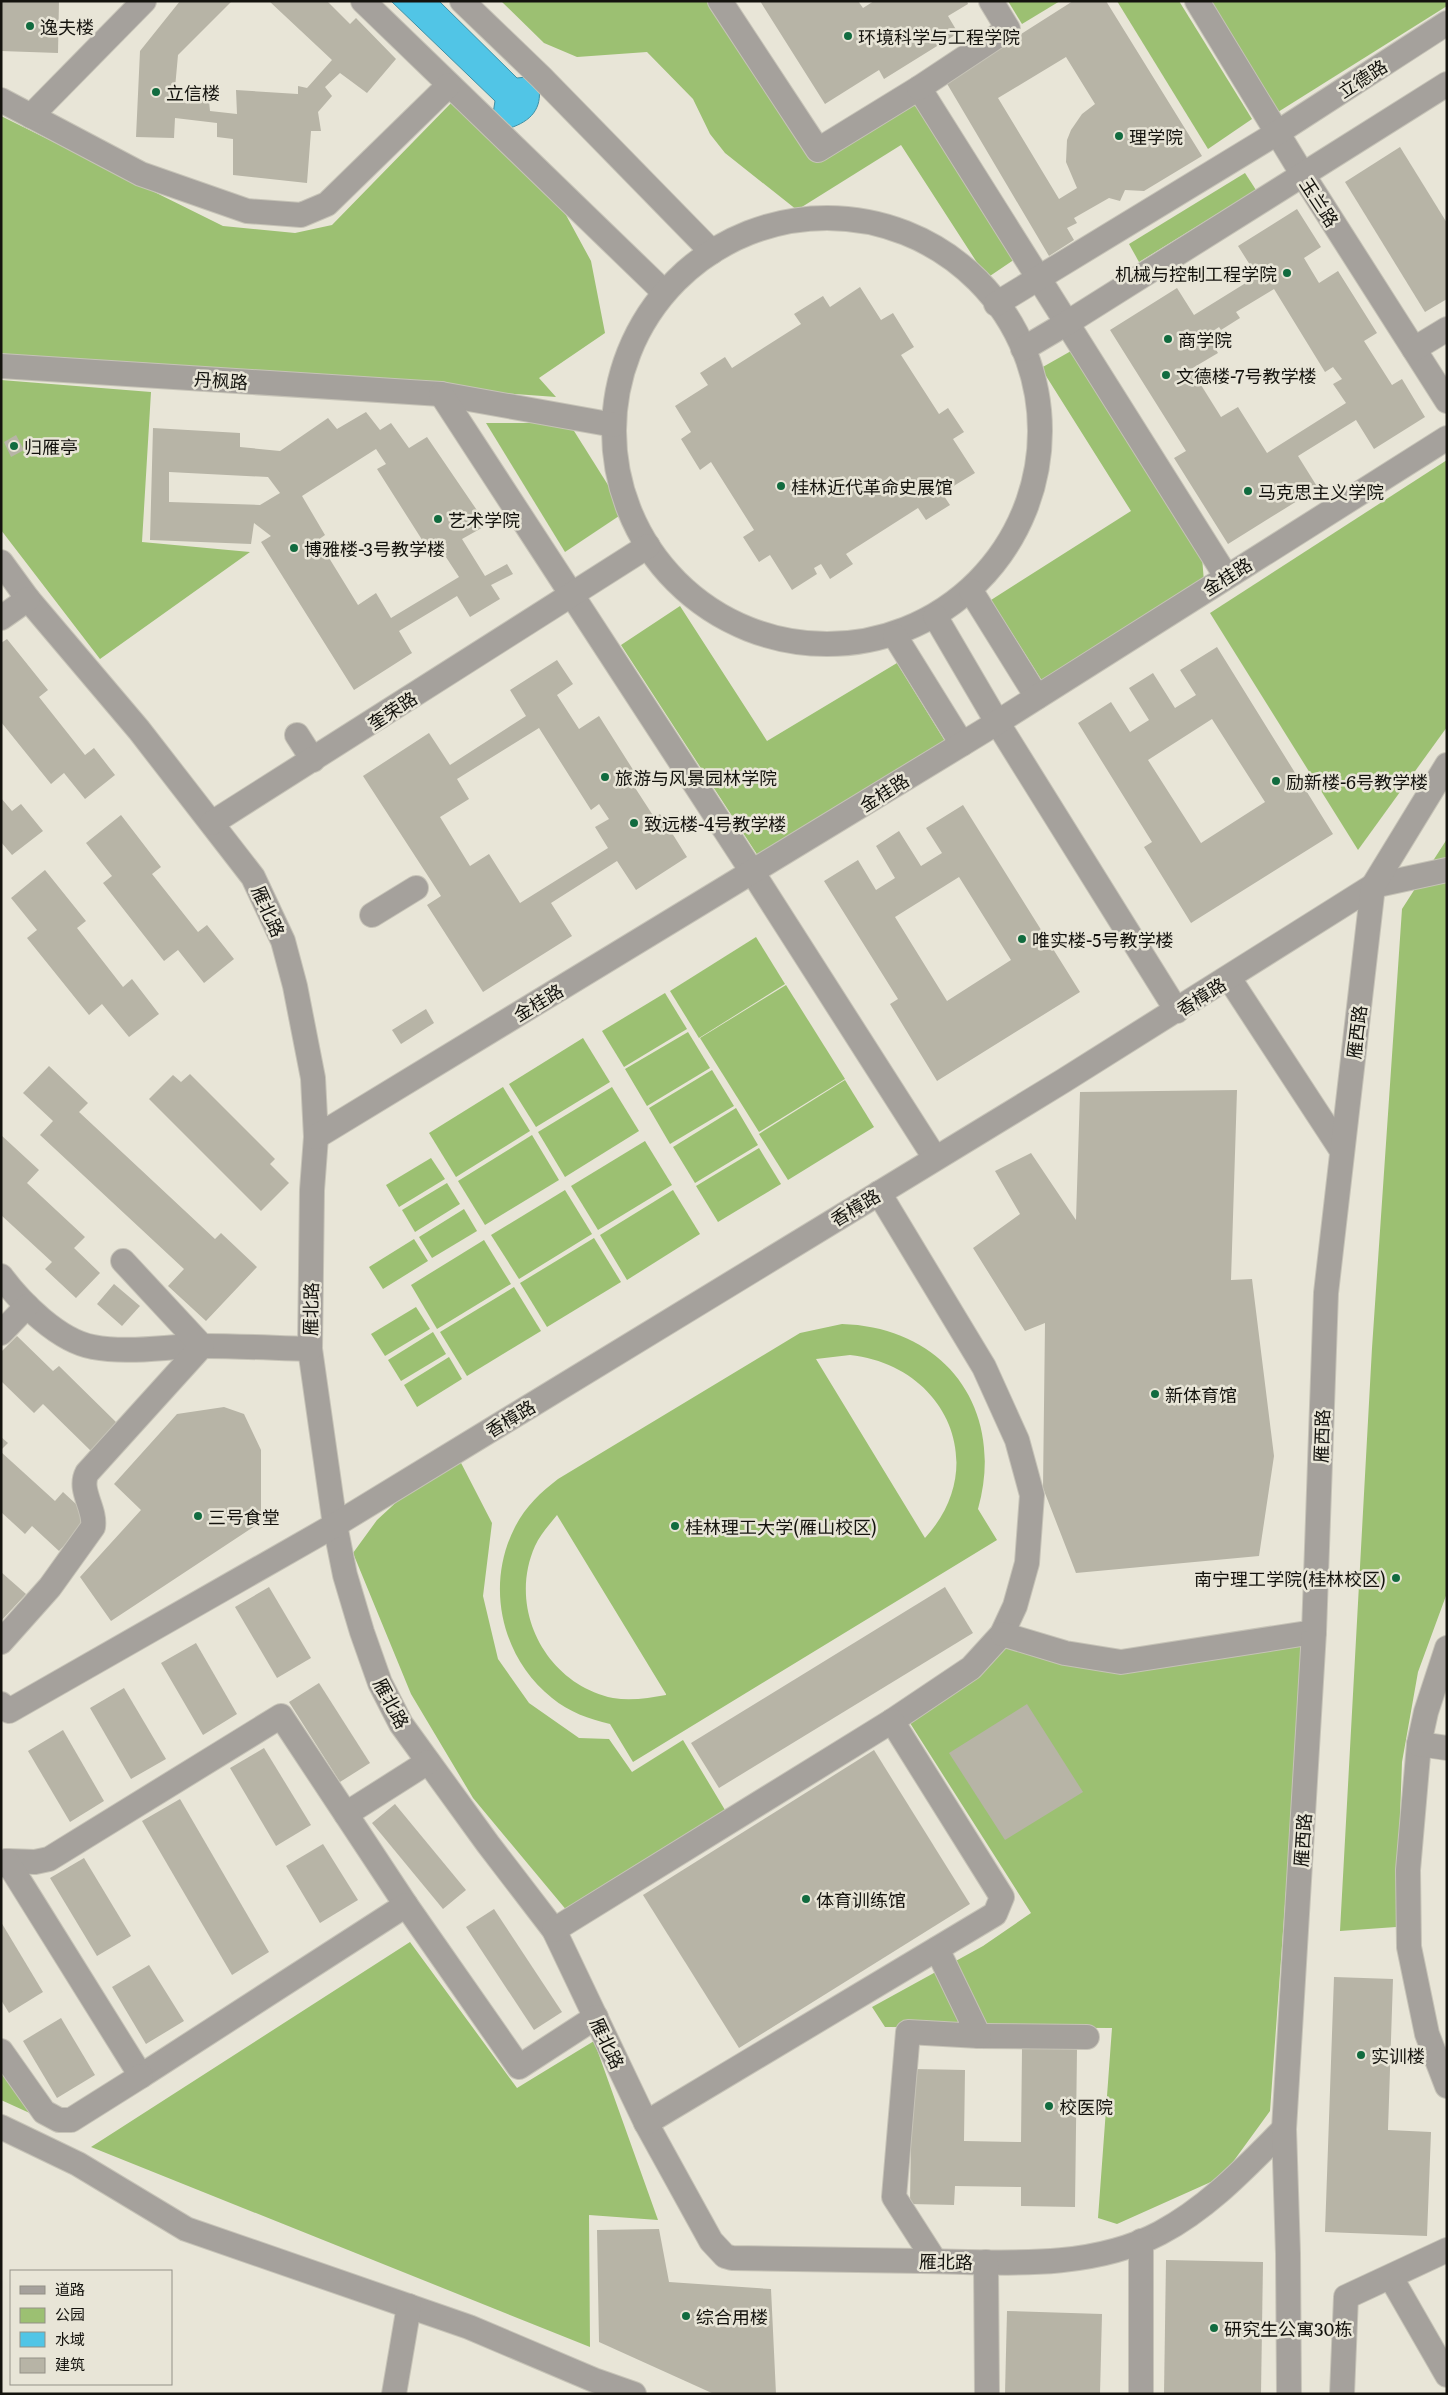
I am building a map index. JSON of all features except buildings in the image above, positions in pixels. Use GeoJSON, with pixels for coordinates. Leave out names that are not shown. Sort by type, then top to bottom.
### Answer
{"type":"FeatureCollection","features":[{"type":"Feature","properties":{"kind":"street"},"geometry":{"type":"LineString","coordinates":[[31,116],[144,1]]}},
{"type":"Feature","properties":{"kind":"street"},"geometry":{"type":"LineString","coordinates":[[363,1],[664,292]]}},
{"type":"Feature","properties":{"kind":"street"},"geometry":{"type":"LineString","coordinates":[[462,1],[547,84],[712,252]]}},
{"type":"Feature","properties":{"kind":"street"},"geometry":{"type":"LineString","coordinates":[[720,1],[818,150],[920,88],[1008,30],[991,1]]}},
{"type":"Feature","properties":{"kind":"street","name":"玉兰路"},"geometry":{"type":"LineString","coordinates":[[1197,1],[1303,175],[1447,401]]}},
{"type":"Feature","properties":{"kind":"street","name":"立德路"},"geometry":{"type":"LineString","coordinates":[[996,304],[1277,133],[1447,23]]}},
{"type":"Feature","properties":{"kind":"street"},"geometry":{"type":"LineString","coordinates":[[1023,349],[1447,84]]}},
{"type":"Feature","properties":{"kind":"street"},"geometry":{"type":"LineString","coordinates":[[1,100],[141,174],[247,211],[301,214],[327,204],[450,85]]}},
{"type":"Feature","properties":{"kind":"street"},"geometry":{"type":"LineString","coordinates":[[920,88],[1226,576]]}},
{"type":"Feature","properties":{"kind":"street"},"geometry":{"type":"LineString","coordinates":[[828,219],[863,221],[904,232],[930,243],[958,261],[996,304],[1023,349],[1033,383],[1039,418],[1032,488],[1020,523],[1003,552],[971,591],[935,616],[895,636],[859,643],[790,642],[756,632],[726,618],[695,598],[648,546],[632,515],[621,482],[614,425],[620,386],[632,345],[664,292],[712,252],[729,240],[749,232],[792,221],[828,219]]}},
{"type":"Feature","properties":{"kind":"street"},"geometry":{"type":"LineString","coordinates":[[1414,349],[1447,329]]}},
{"type":"Feature","properties":{"kind":"street","name":"丹枫路"},"geometry":{"type":"LineString","coordinates":[[1,366],[441,394],[614,425]]}},
{"type":"Feature","properties":{"kind":"street"},"geometry":{"type":"LineString","coordinates":[[441,394],[570,595],[753,873],[935,1158]]}},
{"type":"Feature","properties":{"kind":"street","name":"金桂路"},"geometry":{"type":"LineString","coordinates":[[316,1137],[753,873],[962,744],[1447,438]]}},
{"type":"Feature","properties":{"kind":"street","name":"奎荣路"},"geometry":{"type":"LineString","coordinates":[[212,823],[648,546]]}},
{"type":"Feature","properties":{"kind":"street","name":"雁北路"},"geometry":{"type":"LineString","coordinates":[[1,562],[28,599],[139,730],[253,877],[283,941],[295,986],[313,1078],[316,1137],[312,1190],[310,1349],[319,1424],[345,1575],[380,1683],[401,1724],[488,1844],[554,1930],[646,2123],[704,2231],[725,2256],[732,2258],[986,2262],[1080,2258],[1112,2251],[1142,2241],[1187,2217],[1223,2190],[1284,2128]]}},
{"type":"Feature","properties":{"kind":"street"},"geometry":{"type":"LineString","coordinates":[[971,591],[1038,697]]}},
{"type":"Feature","properties":{"kind":"street"},"geometry":{"type":"LineString","coordinates":[[1,618],[28,599]]}},
{"type":"Feature","properties":{"kind":"street"},"geometry":{"type":"LineString","coordinates":[[935,616],[997,722],[1177,1011]]}},
{"type":"Feature","properties":{"kind":"street"},"geometry":{"type":"LineString","coordinates":[[895,636],[962,744]]}},
{"type":"Feature","properties":{"kind":"street"},"geometry":{"type":"LineString","coordinates":[[297,735],[313,760]]}},
{"type":"Feature","properties":{"kind":"street","name":"雁西路"},"geometry":{"type":"LineString","coordinates":[[1289,2394],[1288,2254],[1284,2128],[1314,1632],[1326,1293],[1373,886],[1447,765]]}},
{"type":"Feature","properties":{"kind":"street"},"geometry":{"type":"LineString","coordinates":[[1373,886],[1447,870]]}},
{"type":"Feature","properties":{"kind":"street","name":"香樟路"},"geometry":{"type":"LineString","coordinates":[[1,1704],[9,1711],[335,1524],[1177,1011],[1373,886]]}},
{"type":"Feature","properties":{"kind":"street"},"geometry":{"type":"LineString","coordinates":[[372,916],[416,888]]}},
{"type":"Feature","properties":{"kind":"street"},"geometry":{"type":"LineString","coordinates":[[1229,978],[1342,1150]]}},
{"type":"Feature","properties":{"kind":"street"},"geometry":{"type":"LineString","coordinates":[[554,1930],[892,1721],[971,1668],[1002,1634],[1015,1606],[1027,1563],[1032,1495],[1022,1455],[984,1368],[879,1193]]}},
{"type":"Feature","properties":{"kind":"street"},"geometry":{"type":"LineString","coordinates":[[123,1261],[202,1346]]}},
{"type":"Feature","properties":{"kind":"street"},"geometry":{"type":"LineString","coordinates":[[1,1276],[27,1306],[66,1336],[92,1347],[118,1350],[202,1346],[310,1349]]}},
{"type":"Feature","properties":{"kind":"street"},"geometry":{"type":"LineString","coordinates":[[1,1333],[27,1306]]}},
{"type":"Feature","properties":{"kind":"street"},"geometry":{"type":"LineString","coordinates":[[1,1642],[50,1588],[91,1530],[93,1519],[84,1483],[87,1473],[202,1346]]}},
{"type":"Feature","properties":{"kind":"street"},"geometry":{"type":"LineString","coordinates":[[1002,1634],[1065,1653],[1121,1662],[1314,1632]]}},
{"type":"Feature","properties":{"kind":"street"},"geometry":{"type":"LineString","coordinates":[[1447,1648],[1426,1712],[1419,1744],[1408,1870],[1409,1947],[1427,2034],[1447,2086]]}},
{"type":"Feature","properties":{"kind":"street"},"geometry":{"type":"LineString","coordinates":[[4,1863],[35,1862],[49,1859],[280,1716],[406,1905],[519,2067],[596,2017]]}},
{"type":"Feature","properties":{"kind":"street"},"geometry":{"type":"LineString","coordinates":[[646,2123],[995,1914],[1002,1897],[892,1721]]}},
{"type":"Feature","properties":{"kind":"street"},"geometry":{"type":"LineString","coordinates":[[1419,1744],[1447,1748]]}},
{"type":"Feature","properties":{"kind":"street"},"geometry":{"type":"LineString","coordinates":[[346,1814],[428,1762]]}},
{"type":"Feature","properties":{"kind":"street"},"geometry":{"type":"LineString","coordinates":[[4,1863],[141,2076]]}},
{"type":"Feature","properties":{"kind":"street"},"geometry":{"type":"LineString","coordinates":[[1,2051],[44,2112],[59,2120],[71,2120],[406,1905]]}},
{"type":"Feature","properties":{"kind":"street"},"geometry":{"type":"LineString","coordinates":[[937,1949],[979,2036]]}},
{"type":"Feature","properties":{"kind":"street"},"geometry":{"type":"LineString","coordinates":[[935,2261],[894,2197],[908,2032],[979,2036],[1087,2037]]}},
{"type":"Feature","properties":{"kind":"street"},"geometry":{"type":"LineString","coordinates":[[1,2127],[78,2164],[186,2229],[469,2327],[594,2380],[634,2394]]}},
{"type":"Feature","properties":{"kind":"street"},"geometry":{"type":"LineString","coordinates":[[1141,2394],[1142,2241]]}},
{"type":"Feature","properties":{"kind":"street"},"geometry":{"type":"LineString","coordinates":[[1342,2394],[1346,2297],[1447,2250]]}},
{"type":"Feature","properties":{"kind":"street"},"geometry":{"type":"LineString","coordinates":[[986,2262],[986,2394]]}},
{"type":"Feature","properties":{"kind":"street"},"geometry":{"type":"LineString","coordinates":[[1393,2281],[1447,2375]]}},
{"type":"Feature","properties":{"kind":"street"},"geometry":{"type":"LineString","coordinates":[[394,2394],[409,2306]]}},
{"type":"Feature","properties":{"kind":"green space"},"geometry":{"type":"Polygon","coordinates":[[[501,1],[706,1],[816,158],[911,105],[921,108],[1018,257],[987,278],[901,145],[797,210],[725,153],[710,134],[693,99],[647,52],[577,57],[544,43],[501,1]]]}},
{"type":"Feature","properties":{"kind":"green space"},"geometry":{"type":"Polygon","coordinates":[[[1008,1],[1060,1],[1022,24],[1008,1]]]}},
{"type":"Feature","properties":{"kind":"green space"},"geometry":{"type":"Polygon","coordinates":[[[1117,1],[1179,1],[1252,119],[1208,149],[1117,1]]]}},
{"type":"Feature","properties":{"kind":"green space"},"geometry":{"type":"Polygon","coordinates":[[[1211,1],[1447,1],[1447,6],[1278,112],[1211,1]]]}},
{"type":"Feature","properties":{"kind":"green space"},"geometry":{"type":"Polygon","coordinates":[[[454,100],[554,193],[591,261],[605,333],[539,378],[556,397],[1,356],[1,116],[223,226],[295,233],[332,225],[454,100]]]}},
{"type":"Feature","properties":{"kind":"green space"},"geometry":{"type":"Polygon","coordinates":[[[1245,173],[1256,190],[1139,262],[1129,244],[1245,173]]]}},
{"type":"Feature","properties":{"kind":"green space"},"geometry":{"type":"Polygon","coordinates":[[[1071,351],[1202,557],[1204,582],[1044,684],[991,600],[1131,511],[1041,368],[1071,351]]]}},
{"type":"Feature","properties":{"kind":"green space"},"geometry":{"type":"Polygon","coordinates":[[[1,380],[151,392],[142,542],[250,552],[100,659],[1,530],[1,380]]]}},
{"type":"Feature","properties":{"kind":"green space"},"geometry":{"type":"Polygon","coordinates":[[[486,423],[569,423],[625,512],[565,552],[486,423]]]}},
{"type":"Feature","properties":{"kind":"green space"},"geometry":{"type":"Polygon","coordinates":[[[1447,460],[1447,727],[1358,850],[1210,613],[1447,460]]]}},
{"type":"Feature","properties":{"kind":"green space"},"geometry":{"type":"Polygon","coordinates":[[[680,606],[767,741],[897,663],[948,746],[760,859],[621,645],[680,606]]]}},
{"type":"Feature","properties":{"kind":"green space"},"geometry":{"type":"Polygon","coordinates":[[[1447,839],[1447,1593],[1418,1672],[1402,1762],[1396,1927],[1340,1931],[1372,1348],[1402,909],[1447,839]]]}},
{"type":"Feature","properties":{"kind":"green space"},"geometry":{"type":"Polygon","coordinates":[[[756,937],[785,984],[699,1038],[670,991],[756,937]]]}},
{"type":"Feature","properties":{"kind":"green space"},"geometry":{"type":"Polygon","coordinates":[[[786,985],[845,1079],[759,1132],[700,1038],[786,985]]]}},
{"type":"Feature","properties":{"kind":"green space"},"geometry":{"type":"Polygon","coordinates":[[[665,993],[687,1029],[624,1067],[602,1031],[665,993]]]}},
{"type":"Feature","properties":{"kind":"green space"},"geometry":{"type":"Polygon","coordinates":[[[688,1032],[710,1068],[647,1106],[625,1069],[688,1032]]]}},
{"type":"Feature","properties":{"kind":"green space"},"geometry":{"type":"Polygon","coordinates":[[[583,1038],[610,1082],[536,1127],[509,1084],[583,1038]]]}},
{"type":"Feature","properties":{"kind":"green space"},"geometry":{"type":"Polygon","coordinates":[[[712,1070],[734,1106],[670,1144],[649,1108],[712,1070]]]}},
{"type":"Feature","properties":{"kind":"green space"},"geometry":{"type":"Polygon","coordinates":[[[845,1080],[874,1127],[788,1180],[759,1134],[845,1080]]]}},
{"type":"Feature","properties":{"kind":"green space"},"geometry":{"type":"Polygon","coordinates":[[[503,1087],[530,1131],[456,1177],[429,1133],[503,1087]]]}},
{"type":"Feature","properties":{"kind":"green space"},"geometry":{"type":"Polygon","coordinates":[[[612,1087],[639,1131],[565,1177],[538,1132],[612,1087]]]}},
{"type":"Feature","properties":{"kind":"green space"},"geometry":{"type":"Polygon","coordinates":[[[736,1108],[758,1145],[695,1183],[673,1147],[736,1108]]]}},
{"type":"Feature","properties":{"kind":"green space"},"geometry":{"type":"Polygon","coordinates":[[[532,1135],[559,1180],[485,1225],[458,1181],[532,1135]]]}},
{"type":"Feature","properties":{"kind":"green space"},"geometry":{"type":"Polygon","coordinates":[[[645,1141],[672,1185],[598,1230],[571,1186],[645,1141]]]}},
{"type":"Feature","properties":{"kind":"green space"},"geometry":{"type":"Polygon","coordinates":[[[759,1148],[781,1184],[718,1222],[696,1186],[759,1148]]]}},
{"type":"Feature","properties":{"kind":"green space"},"geometry":{"type":"Polygon","coordinates":[[[431,1158],[445,1179],[399,1207],[386,1185],[431,1158]]]}},
{"type":"Feature","properties":{"kind":"green space"},"geometry":{"type":"Polygon","coordinates":[[[447,1183],[460,1204],[415,1232],[402,1210],[447,1183]]]}},
{"type":"Feature","properties":{"kind":"green space"},"geometry":{"type":"Polygon","coordinates":[[[565,1190],[592,1234],[519,1279],[491,1235],[565,1190]]]}},
{"type":"Feature","properties":{"kind":"green space"},"geometry":{"type":"Polygon","coordinates":[[[673,1190],[700,1234],[627,1280],[600,1235],[673,1190]]]}},
{"type":"Feature","properties":{"kind":"green space"},"geometry":{"type":"Polygon","coordinates":[[[464,1209],[477,1231],[432,1258],[419,1237],[464,1209]]]}},
{"type":"Feature","properties":{"kind":"green space"},"geometry":{"type":"Polygon","coordinates":[[[594,1238],[621,1282],[547,1327],[520,1283],[594,1238]]]}},
{"type":"Feature","properties":{"kind":"green space"},"geometry":{"type":"Polygon","coordinates":[[[414,1239],[428,1261],[383,1289],[369,1267],[414,1239]]]}},
{"type":"Feature","properties":{"kind":"green space"},"geometry":{"type":"Polygon","coordinates":[[[484,1240],[511,1284],[437,1329],[411,1285],[484,1240]]]}},
{"type":"Feature","properties":{"kind":"green space"},"geometry":{"type":"Polygon","coordinates":[[[514,1287],[541,1331],[467,1376],[440,1332],[514,1287]]]}},
{"type":"Feature","properties":{"kind":"green space"},"geometry":{"type":"Polygon","coordinates":[[[416,1307],[430,1329],[385,1356],[371,1334],[416,1307]]]}},
{"type":"Feature","properties":{"kind":"green space"},"geometry":{"type":"Polygon","coordinates":[[[842,1324],[879,1329],[911,1340],[938,1357],[959,1380],[974,1407],[983,1438],[984,1472],[978,1509],[997,1540],[633,1762],[610,1724],[594,1720],[559,1703],[535,1681],[520,1662],[510,1641],[503,1619],[500,1596],[501,1572],[506,1549],[515,1527],[529,1506],[558,1479],[800,1333],[842,1324]],[[850,1355],[816,1359],[925,1538],[945,1510],[955,1480],[956,1451],[948,1423],[933,1398],[911,1378],[883,1363],[850,1355]],[[557,1515],[537,1542],[528,1570],[526,1594],[530,1618],[538,1640],[551,1660],[569,1677],[589,1690],[620,1699],[640,1699],[666,1695],[666,1694],[557,1515]]]}},
{"type":"Feature","properties":{"kind":"green space"},"geometry":{"type":"Polygon","coordinates":[[[433,1332],[446,1354],[401,1381],[388,1360],[433,1332]]]}},
{"type":"Feature","properties":{"kind":"green space"},"geometry":{"type":"Polygon","coordinates":[[[449,1357],[462,1379],[417,1407],[404,1385],[449,1357]]]}},
{"type":"Feature","properties":{"kind":"green space"},"geometry":{"type":"Polygon","coordinates":[[[459,1459],[492,1523],[483,1596],[498,1659],[529,1703],[579,1738],[609,1739],[632,1772],[683,1740],[728,1815],[568,1912],[473,1798],[411,1694],[353,1553],[377,1520],[416,1484],[459,1459]]]}},
{"type":"Feature","properties":{"kind":"green space"},"geometry":{"type":"Polygon","coordinates":[[[1304,1642],[1270,2111],[1222,2177],[1117,2224],[1098,2218],[1112,2028],[885,2027],[872,2007],[983,1946],[1031,1913],[910,1723],[1009,1645],[1125,1670],[1304,1642]]]}},
{"type":"Feature","properties":{"kind":"green space"},"geometry":{"type":"Polygon","coordinates":[[[410,1942],[517,2088],[594,2041],[658,2220],[589,2215],[590,2347],[91,2147],[410,1942]]]}},
{"type":"Feature","properties":{"kind":"green space"},"geometry":{"type":"Polygon","coordinates":[[[1,2067],[34,2115],[1,2100],[1,2067]]]}},
{"type":"Feature","properties":{"kind":"water"},"geometry":{"type":"Polygon","coordinates":[[[391,1],[439,1],[517,78],[527,77],[539,87],[539,102],[534,113],[524,122],[510,128],[493,114],[495,101],[391,1]]]}},
{"type":"Feature","properties":{"kind":"place","name":"逸夫楼"},"geometry":{"type":"Point","coordinates":[30,26]}},
{"type":"Feature","properties":{"kind":"place","name":"环境科学与工程学院"},"geometry":{"type":"Point","coordinates":[848,36]}},
{"type":"Feature","properties":{"kind":"place","name":"立信楼"},"geometry":{"type":"Point","coordinates":[156,92]}},
{"type":"Feature","properties":{"kind":"place","name":"理学院"},"geometry":{"type":"Point","coordinates":[1119,136]}},
{"type":"Feature","properties":{"kind":"place","name":"机械与控制工程学院"},"geometry":{"type":"Point","coordinates":[1287,273]}},
{"type":"Feature","properties":{"kind":"place","name":"商学院"},"geometry":{"type":"Point","coordinates":[1168,339]}},
{"type":"Feature","properties":{"kind":"place","name":"文德楼-7号教学楼"},"geometry":{"type":"Point","coordinates":[1166,375]}},
{"type":"Feature","properties":{"kind":"place","name":"归雁亭"},"geometry":{"type":"Point","coordinates":[14,446]}},
{"type":"Feature","properties":{"kind":"place","name":"桂林近代革命史展馆"},"geometry":{"type":"Point","coordinates":[781,486]}},
{"type":"Feature","properties":{"kind":"place","name":"马克思主义学院"},"geometry":{"type":"Point","coordinates":[1248,491]}},
{"type":"Feature","properties":{"kind":"place","name":"艺术学院"},"geometry":{"type":"Point","coordinates":[438,519]}},
{"type":"Feature","properties":{"kind":"place","name":"博雅楼-3号教学楼"},"geometry":{"type":"Point","coordinates":[294,548]}},
{"type":"Feature","properties":{"kind":"place","name":"旅游与风景园林学院"},"geometry":{"type":"Point","coordinates":[605,777]}},
{"type":"Feature","properties":{"kind":"place","name":"励新楼-6号教学楼"},"geometry":{"type":"Point","coordinates":[1276,781]}},
{"type":"Feature","properties":{"kind":"place","name":"致远楼-4号教学楼"},"geometry":{"type":"Point","coordinates":[634,823]}},
{"type":"Feature","properties":{"kind":"place","name":"唯实楼-5号教学楼"},"geometry":{"type":"Point","coordinates":[1022,939]}},
{"type":"Feature","properties":{"kind":"place","name":"新体育馆"},"geometry":{"type":"Point","coordinates":[1155,1394]}},
{"type":"Feature","properties":{"kind":"place","name":"三号食堂"},"geometry":{"type":"Point","coordinates":[198,1516]}},
{"type":"Feature","properties":{"kind":"place","name":"桂林理工大学(雁山校区)"},"geometry":{"type":"Point","coordinates":[675,1526]}},
{"type":"Feature","properties":{"kind":"place","name":"南宁理工学院(桂林校区)"},"geometry":{"type":"Point","coordinates":[1396,1578]}},
{"type":"Feature","properties":{"kind":"place","name":"体育训练馆"},"geometry":{"type":"Point","coordinates":[806,1899]}},
{"type":"Feature","properties":{"kind":"place","name":"实训楼"},"geometry":{"type":"Point","coordinates":[1361,2055]}},
{"type":"Feature","properties":{"kind":"place","name":"校医院"},"geometry":{"type":"Point","coordinates":[1049,2106]}},
{"type":"Feature","properties":{"kind":"place","name":"综合用楼"},"geometry":{"type":"Point","coordinates":[686,2316]}},
{"type":"Feature","properties":{"kind":"place","name":"研究生公寓30栋"},"geometry":{"type":"Point","coordinates":[1214,2328]}}]}
